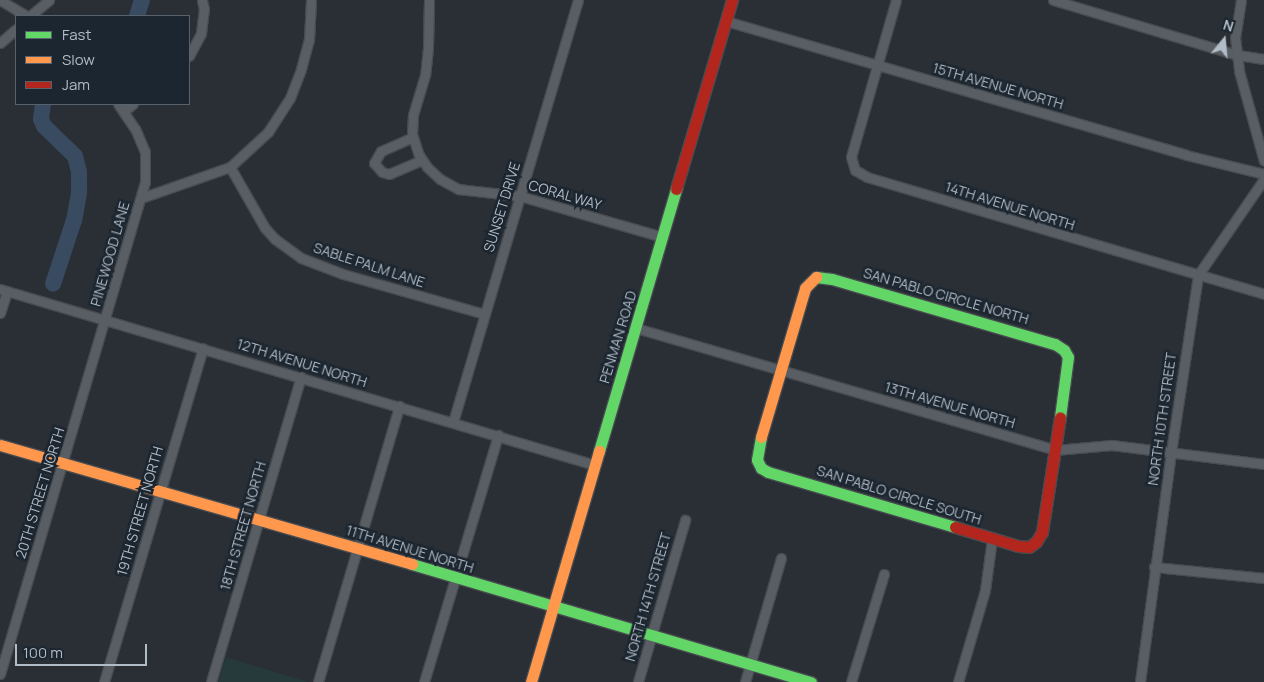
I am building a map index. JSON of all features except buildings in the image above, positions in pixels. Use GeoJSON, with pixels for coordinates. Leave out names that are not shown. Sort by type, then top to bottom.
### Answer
{"type":"FeatureCollection","features":[{"type":"Feature","properties":{"kind":"street"},"geometry":{"type":"LineString","coordinates":[[0,0],[27,15]]}},
{"type":"Feature","properties":{"kind":"street"},"geometry":{"type":"LineString","coordinates":[[30,15],[49,0]]}},
{"type":"Feature","properties":{"kind":"street"},"geometry":{"type":"LineString","coordinates":[[190,54],[201,33],[204,9],[202,0]]}},
{"type":"Feature","properties":{"kind":"street"},"geometry":{"type":"LineString","coordinates":[[140,198],[230,167],[268,132],[290,98],[309,40],[311,0]]}},
{"type":"Feature","properties":{"kind":"street","name":"CORAL WAY"},"geometry":{"type":"LineString","coordinates":[[429,0],[428,48],[424,75],[413,115],[413,137],[422,160],[440,180],[458,189],[520,196],[663,238]]}},
{"type":"Feature","properties":{"kind":"street","name":"SUNSET DRIVE"},"geometry":{"type":"LineString","coordinates":[[453,422],[578,0]]}},
{"type":"Feature","properties":{"kind":"street","name":"PENMAN ROAD"},"geometry":{"type":"LineString","coordinates":[[531,682],[732,0]]}},
{"type":"Feature","properties":{"kind":"street"},"geometry":{"type":"LineString","coordinates":[[877,65],[896,0]]}},
{"type":"Feature","properties":{"kind":"street"},"geometry":{"type":"LineString","coordinates":[[1053,0],[1238,55],[1264,59]]}},
{"type":"Feature","properties":{"kind":"street"},"geometry":{"type":"LineString","coordinates":[[1241,0],[1235,37],[1241,83],[1264,161]]}},
{"type":"Feature","properties":{"kind":"street","name":"15TH AVENUE NORTH"},"geometry":{"type":"LineString","coordinates":[[726,21],[1186,155],[1264,174]]}},
{"type":"Feature","properties":{"kind":"street"},"geometry":{"type":"LineString","coordinates":[[0,43],[15,30]]}},
{"type":"Feature","properties":{"kind":"street","name":"14TH AVENUE NORTH"},"geometry":{"type":"LineString","coordinates":[[877,65],[851,157],[855,170],[866,177],[1264,294]]}},
{"type":"Feature","properties":{"kind":"street","name":"PINEWOOD LANE"},"geometry":{"type":"LineString","coordinates":[[105,318],[147,168],[145,152],[121,108]]}},
{"type":"Feature","properties":{"kind":"street"},"geometry":{"type":"LineString","coordinates":[[413,137],[381,151],[374,163],[376,168],[389,174],[422,160]]}},
{"type":"Feature","properties":{"kind":"street","name":"SABLE PALM LANE"},"geometry":{"type":"LineString","coordinates":[[230,167],[265,228],[301,258],[343,274],[484,314]]}},
{"type":"Feature","properties":{"kind":"street","name":"NORTH 10TH STREET"},"geometry":{"type":"LineString","coordinates":[[1140,682],[1154,567],[1198,275],[1264,179]]}},
{"type":"Feature","properties":{"kind":"street","name":"SAN PABLO CIRCLE NORTH"},"geometry":{"type":"LineString","coordinates":[[781,370],[805,288],[816,278],[832,279],[1054,344],[1064,350],[1068,357],[1068,368],[1055,450]]}},
{"type":"Feature","properties":{"kind":"street"},"geometry":{"type":"LineString","coordinates":[[0,313],[3,290]]}},
{"type":"Feature","properties":{"kind":"street","name":"12TH AVENUE NORTH"},"geometry":{"type":"LineString","coordinates":[[3,290],[105,318],[595,465]]}},
{"type":"Feature","properties":{"kind":"street","name":"20TH STREET NORTH"},"geometry":{"type":"LineString","coordinates":[[0,674],[64,463],[105,318]]}},
{"type":"Feature","properties":{"kind":"street","name":"13TH AVENUE NORTH"},"geometry":{"type":"LineString","coordinates":[[636,328],[1055,450],[1112,444],[1264,464]]}},
{"type":"Feature","properties":{"kind":"street","name":"19TH STREET NORTH"},"geometry":{"type":"LineString","coordinates":[[104,682],[203,348]]}},
{"type":"Feature","properties":{"kind":"street","name":"SAN PABLO CIRCLE SOUTH"},"geometry":{"type":"LineString","coordinates":[[781,370],[757,451],[757,460],[762,468],[768,472],[992,539],[1029,547],[1036,542],[1042,532],[1055,450]]}},
{"type":"Feature","properties":{"kind":"street","name":"18TH STREET NORTH"},"geometry":{"type":"LineString","coordinates":[[211,682],[301,377]]}},
{"type":"Feature","properties":{"kind":"street"},"geometry":{"type":"LineString","coordinates":[[318,682],[399,406]]}},
{"type":"Feature","properties":{"kind":"street"},"geometry":{"type":"LineString","coordinates":[[424,682],[498,435]]}},
{"type":"Feature","properties":{"kind":"street","name":"11TH AVENUE NORTH"},"geometry":{"type":"LineString","coordinates":[[0,445],[160,490],[812,682]]}},
{"type":"Feature","properties":{"kind":"street","name":"NORTH 14TH STREET"},"geometry":{"type":"LineString","coordinates":[[638,682],[685,520]]}},
{"type":"Feature","properties":{"kind":"street"},"geometry":{"type":"LineString","coordinates":[[958,682],[985,590],[992,539]]}},
{"type":"Feature","properties":{"kind":"street"},"geometry":{"type":"LineString","coordinates":[[745,682],[781,558]]}},
{"type":"Feature","properties":{"kind":"street"},"geometry":{"type":"LineString","coordinates":[[1154,567],[1264,578]]}},
{"type":"Feature","properties":{"kind":"street"},"geometry":{"type":"LineString","coordinates":[[851,682],[884,574]]}},
{"type":"Feature","properties":{"kind":"shaded area"},"geometry":{"type":"Polygon","coordinates":[[[226,657],[308,682],[218,682],[226,657]]]}},
{"type":"Feature","properties":{"kind":"waterway"},"geometry":{"type":"LineString","coordinates":[[137,15],[142,0]]}},
{"type":"Feature","properties":{"kind":"waterway"},"geometry":{"type":"LineString","coordinates":[[43,105],[41,119],[44,126],[75,156],[79,172],[79,193],[74,220],[53,284]]}},
{"type":"Feature","properties":{"kind":"traffic: fast"},"geometry":{"type":"LineString","coordinates":[[599,451],[676,189]]}},
{"type":"Feature","properties":{"kind":"traffic: fast"},"geometry":{"type":"LineString","coordinates":[[816,277],[832,279],[1055,344],[1064,350],[1068,357],[1060,417]]}},
{"type":"Feature","properties":{"kind":"traffic: fast"},"geometry":{"type":"LineString","coordinates":[[761,437],[757,460],[761,468],[768,472],[955,527]]}},
{"type":"Feature","properties":{"kind":"traffic: fast"},"geometry":{"type":"LineString","coordinates":[[412,564],[811,682]]}},
{"type":"Feature","properties":{"kind":"traffic: slow"},"geometry":{"type":"LineString","coordinates":[[761,437],[805,288],[816,277]]}},
{"type":"Feature","properties":{"kind":"traffic: slow"},"geometry":{"type":"LineString","coordinates":[[0,445],[412,564]]}},
{"type":"Feature","properties":{"kind":"traffic: slow"},"geometry":{"type":"LineString","coordinates":[[531,682],[599,451]]}},
{"type":"Feature","properties":{"kind":"traffic: jam"},"geometry":{"type":"LineString","coordinates":[[676,189],[732,0]]}},
{"type":"Feature","properties":{"kind":"traffic: jam"},"geometry":{"type":"LineString","coordinates":[[955,527],[1018,546],[1029,547],[1036,542],[1042,532],[1060,417]]}}]}
